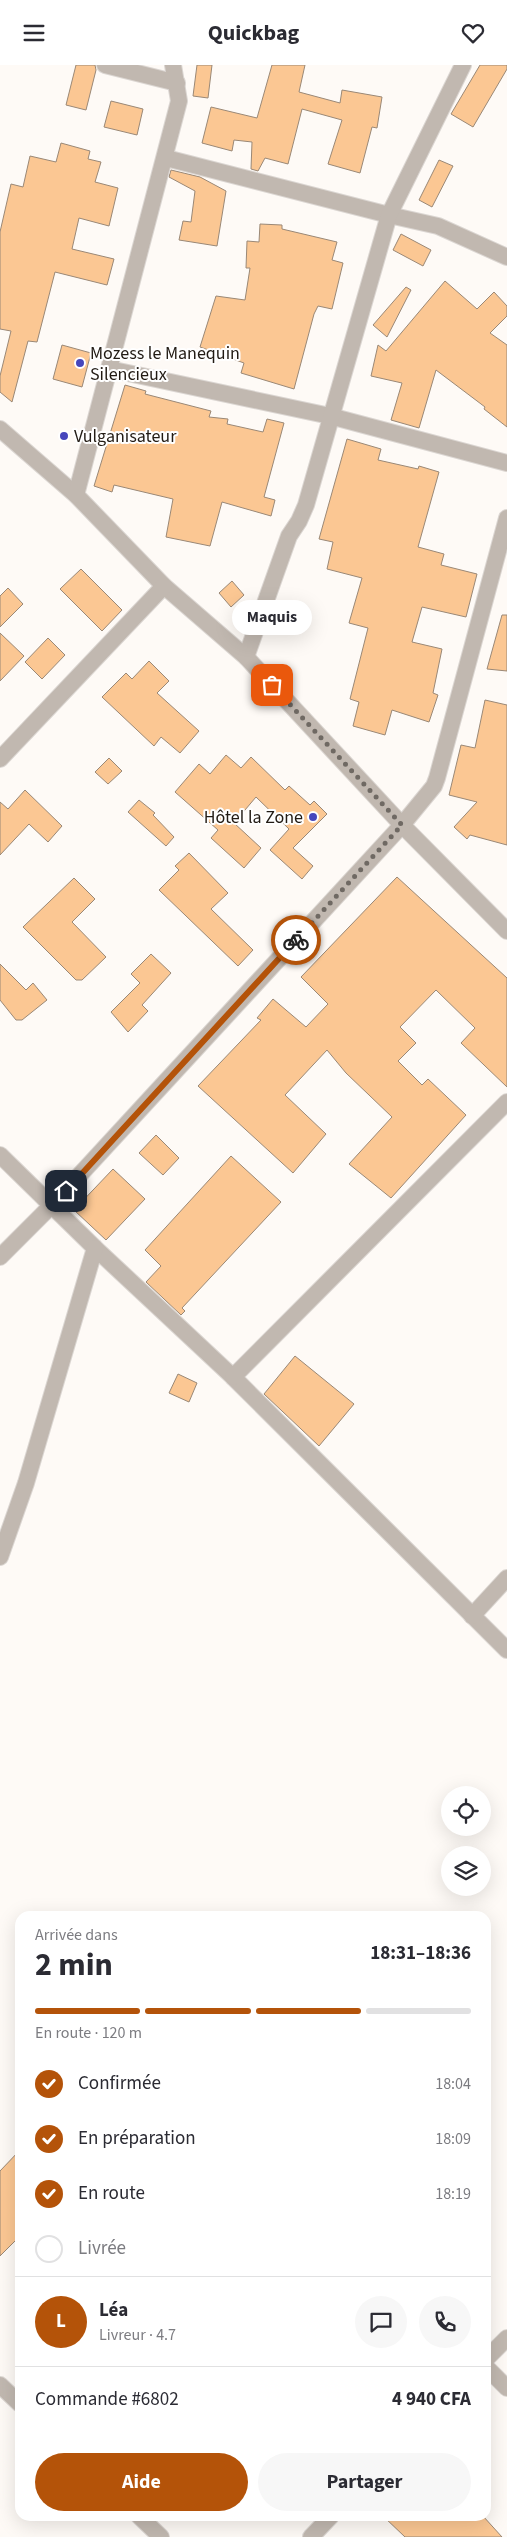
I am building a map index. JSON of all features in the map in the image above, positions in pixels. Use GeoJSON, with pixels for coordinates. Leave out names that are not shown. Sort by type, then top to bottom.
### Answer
{"type":"FeatureCollection","features":[{"type":"Feature","properties":{"kind":"street"},"geometry":{"type":"LineString","coordinates":[[106,65],[177,83]]}},
{"type":"Feature","properties":{"kind":"street"},"geometry":{"type":"LineString","coordinates":[[76,495],[108,369],[166,158],[179,101],[173,65]]}},
{"type":"Feature","properties":{"kind":"street"},"geometry":{"type":"LineString","coordinates":[[246,657],[289,536],[299,521],[306,505],[389,215],[463,65]]}},
{"type":"Feature","properties":{"kind":"street"},"geometry":{"type":"LineString","coordinates":[[166,158],[438,226],[507,257]]}},
{"type":"Feature","properties":{"kind":"street"},"geometry":{"type":"LineString","coordinates":[[108,369],[330,416],[507,463]]}},
{"type":"Feature","properties":{"kind":"street"},"geometry":{"type":"LineString","coordinates":[[0,429],[76,495],[164,586],[246,657],[402,825],[507,931]]}},
{"type":"Feature","properties":{"kind":"street"},"geometry":{"type":"LineString","coordinates":[[0,1257],[52,1205],[402,825],[434,786],[507,518]]}},
{"type":"Feature","properties":{"kind":"street"},"geometry":{"type":"LineString","coordinates":[[0,759],[164,586]]}},
{"type":"Feature","properties":{"kind":"street"},"geometry":{"type":"LineString","coordinates":[[233,1377],[507,1102]]}},
{"type":"Feature","properties":{"kind":"street"},"geometry":{"type":"LineString","coordinates":[[0,1155],[95,1248],[233,1377],[507,1650]]}},
{"type":"Feature","properties":{"kind":"street"},"geometry":{"type":"LineString","coordinates":[[0,1557],[26,1483],[95,1248]]}},
{"type":"Feature","properties":{"kind":"street"},"geometry":{"type":"LineString","coordinates":[[472,1616],[507,1578]]}},
{"type":"Feature","properties":{"kind":"street"},"geometry":{"type":"LineString","coordinates":[[491,2354],[507,2338]]}},
{"type":"Feature","properties":{"kind":"street"},"geometry":{"type":"LineString","coordinates":[[491,2372],[507,2387]]}},
{"type":"Feature","properties":{"kind":"street"},"geometry":{"type":"LineString","coordinates":[[0,2385],[15,2399]]}},
{"type":"Feature","properties":{"kind":"street"},"geometry":{"type":"LineString","coordinates":[[144,2521],[161,2537]]}},
{"type":"Feature","properties":{"kind":"street"},"geometry":{"type":"LineString","coordinates":[[311,2537],[326,2521]]}},
{"type":"Feature","properties":{"kind":"building"},"geometry":{"type":"Polygon","coordinates":[[[76,65],[95,65],[96,70],[86,110],[66,105],[76,65]]]}},
{"type":"Feature","properties":{"kind":"building"},"geometry":{"type":"Polygon","coordinates":[[[197,65],[212,65],[208,98],[193,96],[197,65]]]}},
{"type":"Feature","properties":{"kind":"building"},"geometry":{"type":"Polygon","coordinates":[[[272,65],[305,65],[299,92],[340,103],[342,90],[382,97],[377,128],[372,127],[360,173],[328,164],[342,120],[302,109],[288,164],[265,158],[258,171],[251,169],[252,142],[234,140],[232,151],[202,143],[211,107],[257,118],[272,65]]]}},
{"type":"Feature","properties":{"kind":"building"},"geometry":{"type":"Polygon","coordinates":[[[480,65],[507,65],[507,69],[473,127],[451,114],[480,65]]]}},
{"type":"Feature","properties":{"kind":"building"},"geometry":{"type":"Polygon","coordinates":[[[111,101],[143,109],[137,135],[104,127],[111,101]]]}},
{"type":"Feature","properties":{"kind":"building"},"geometry":{"type":"Polygon","coordinates":[[[61,143],[90,151],[88,159],[101,162],[95,182],[118,188],[109,226],[79,218],[72,249],[114,259],[107,285],[55,272],[37,342],[28,341],[12,402],[0,392],[0,376],[11,331],[0,329],[0,232],[11,184],[23,187],[30,156],[56,162],[61,143]]]}},
{"type":"Feature","properties":{"kind":"building"},"geometry":{"type":"Polygon","coordinates":[[[439,160],[453,166],[432,207],[419,200],[439,160]]]}},
{"type":"Feature","properties":{"kind":"building"},"geometry":{"type":"Polygon","coordinates":[[[171,170],[200,177],[226,191],[217,246],[179,240],[183,221],[191,222],[195,191],[169,177],[171,170]]]}},
{"type":"Feature","properties":{"kind":"building"},"geometry":{"type":"Polygon","coordinates":[[[260,224],[282,225],[282,229],[337,242],[332,260],[343,263],[332,309],[318,306],[314,314],[294,389],[241,373],[244,363],[200,347],[216,296],[245,300],[250,268],[246,268],[247,241],[259,242],[260,224]]]}},
{"type":"Feature","properties":{"kind":"building"},"geometry":{"type":"Polygon","coordinates":[[[401,234],[431,250],[423,266],[393,250],[401,234]]]}},
{"type":"Feature","properties":{"kind":"building"},"geometry":{"type":"Polygon","coordinates":[[[445,281],[477,309],[494,292],[507,306],[507,316],[490,333],[507,345],[507,427],[484,409],[485,407],[436,370],[419,428],[391,420],[402,383],[371,376],[378,345],[386,351],[445,281]]]}},
{"type":"Feature","properties":{"kind":"building"},"geometry":{"type":"Polygon","coordinates":[[[406,287],[411,290],[387,337],[373,325],[406,287]]]}},
{"type":"Feature","properties":{"kind":"building"},"geometry":{"type":"Polygon","coordinates":[[[62,345],[91,353],[82,387],[53,379],[62,345]]]}},
{"type":"Feature","properties":{"kind":"building"},"geometry":{"type":"Polygon","coordinates":[[[125,385],[146,391],[145,394],[211,411],[209,417],[228,419],[227,424],[263,432],[267,419],[284,423],[264,497],[275,500],[271,516],[222,502],[210,546],[166,537],[173,499],[114,485],[112,492],[94,486],[125,385]]]}},
{"type":"Feature","properties":{"kind":"building"},"geometry":{"type":"Polygon","coordinates":[[[347,439],[381,449],[378,460],[418,469],[419,466],[439,472],[418,547],[444,554],[441,565],[477,574],[466,617],[422,607],[412,642],[442,649],[433,693],[438,695],[429,722],[392,710],[385,735],[353,726],[359,702],[350,699],[368,628],[349,623],[362,578],[327,569],[333,542],[319,539],[347,439]]]}},
{"type":"Feature","properties":{"kind":"building"},"geometry":{"type":"Polygon","coordinates":[[[81,569],[122,610],[102,631],[60,589],[81,569]]]}},
{"type":"Feature","properties":{"kind":"building"},"geometry":{"type":"Polygon","coordinates":[[[232,581],[244,595],[231,607],[219,593],[232,581]]]}},
{"type":"Feature","properties":{"kind":"building"},"geometry":{"type":"Polygon","coordinates":[[[8,588],[23,604],[0,627],[0,596],[8,588]]]}},
{"type":"Feature","properties":{"kind":"building"},"geometry":{"type":"Polygon","coordinates":[[[502,615],[507,615],[507,671],[487,669],[502,615]]]}},
{"type":"Feature","properties":{"kind":"building"},"geometry":{"type":"Polygon","coordinates":[[[0,633],[24,656],[0,681],[0,633]]]}},
{"type":"Feature","properties":{"kind":"building"},"geometry":{"type":"Polygon","coordinates":[[[48,638],[65,655],[42,679],[25,662],[48,638]]]}},
{"type":"Feature","properties":{"kind":"building"},"geometry":{"type":"Polygon","coordinates":[[[149,661],[169,681],[157,693],[199,731],[180,753],[161,737],[154,746],[102,697],[126,673],[132,679],[149,661]]]}},
{"type":"Feature","properties":{"kind":"building"},"geometry":{"type":"Polygon","coordinates":[[[485,700],[507,705],[507,845],[470,835],[467,839],[454,827],[477,802],[449,795],[461,745],[475,748],[485,700]]]}},
{"type":"Feature","properties":{"kind":"building"},"geometry":{"type":"Polygon","coordinates":[[[226,755],[241,768],[251,757],[285,790],[289,786],[310,805],[314,801],[327,814],[293,848],[313,866],[302,879],[270,850],[289,829],[256,797],[234,823],[261,848],[244,868],[211,838],[218,830],[175,792],[199,764],[210,774],[226,755]]]}},
{"type":"Feature","properties":{"kind":"building"},"geometry":{"type":"Polygon","coordinates":[[[109,758],[122,771],[108,784],[95,772],[109,758]]]}},
{"type":"Feature","properties":{"kind":"building"},"geometry":{"type":"Polygon","coordinates":[[[25,790],[62,826],[48,842],[29,824],[0,855],[0,802],[8,809],[25,790]]]}},
{"type":"Feature","properties":{"kind":"building"},"geometry":{"type":"Polygon","coordinates":[[[139,800],[155,813],[153,815],[174,837],[166,846],[128,812],[139,800]]]}},
{"type":"Feature","properties":{"kind":"building"},"geometry":{"type":"Polygon","coordinates":[[[189,853],[228,893],[211,909],[253,950],[238,966],[159,890],[179,870],[175,866],[189,853]]]}},
{"type":"Feature","properties":{"kind":"building"},"geometry":{"type":"Polygon","coordinates":[[[397,877],[507,978],[507,1087],[461,1043],[475,1028],[436,990],[400,1027],[416,1043],[398,1061],[422,1085],[428,1079],[466,1115],[391,1198],[349,1164],[392,1117],[346,1073],[327,1050],[285,1095],[326,1134],[293,1173],[198,1086],[261,1020],[257,1018],[273,999],[306,1027],[328,1004],[301,977],[397,877]]]}},
{"type":"Feature","properties":{"kind":"building"},"geometry":{"type":"Polygon","coordinates":[[[74,878],[95,899],[72,922],[106,957],[82,980],[76,980],[23,927],[74,878]]]}},
{"type":"Feature","properties":{"kind":"building"},"geometry":{"type":"Polygon","coordinates":[[[151,954],[171,973],[142,1005],[148,1011],[128,1032],[111,1012],[140,983],[131,974],[151,954]]]}},
{"type":"Feature","properties":{"kind":"building"},"geometry":{"type":"Polygon","coordinates":[[[0,964],[26,990],[33,983],[47,1000],[22,1020],[16,1020],[0,1000],[0,964]]]}},
{"type":"Feature","properties":{"kind":"building"},"geometry":{"type":"Polygon","coordinates":[[[156,1135],[179,1158],[163,1175],[139,1153],[156,1135]]]}},
{"type":"Feature","properties":{"kind":"building"},"geometry":{"type":"Polygon","coordinates":[[[231,1156],[281,1202],[182,1308],[185,1311],[181,1315],[146,1282],[161,1266],[145,1250],[231,1156]]]}},
{"type":"Feature","properties":{"kind":"building"},"geometry":{"type":"Polygon","coordinates":[[[113,1169],[145,1199],[106,1240],[74,1210],[113,1169]]]}},
{"type":"Feature","properties":{"kind":"building"},"geometry":{"type":"Polygon","coordinates":[[[295,1356],[354,1404],[319,1446],[264,1394],[295,1356]]]}},
{"type":"Feature","properties":{"kind":"building"},"geometry":{"type":"Polygon","coordinates":[[[178,1374],[197,1383],[189,1402],[169,1393],[178,1374]]]}},
{"type":"Feature","properties":{"kind":"building"},"geometry":{"type":"Polygon","coordinates":[[[15,2155],[15,2241],[0,2256],[0,2171],[15,2155]]]}},
{"type":"Feature","properties":{"kind":"building"},"geometry":{"type":"Polygon","coordinates":[[[388,2521],[488,2521],[502,2537],[405,2537],[388,2521]]]}},
{"type":"Feature","properties":{"kind":"way so far"},"geometry":{"type":"LineString","coordinates":[[272,685],[402,825],[296,940]]}},
{"type":"Feature","properties":{"kind":"place","name":"Mozess le Manequin Silencieux"},"geometry":{"type":"Point","coordinates":[80,363]}},
{"type":"Feature","properties":{"kind":"place","name":"Vulganisateur"},"geometry":{"type":"Point","coordinates":[64,436]}},
{"type":"Feature","properties":{"kind":"place","name":"Maquis"},"geometry":{"type":"Point","coordinates":[272,685]}},
{"type":"Feature","properties":{"kind":"place","name":"Hôtel la Zone"},"geometry":{"type":"Point","coordinates":[313,817]}},
{"type":"Feature","properties":{"kind":"route"},"geometry":{"type":"LineString","coordinates":[[66,1191],[296,940]]}}]}
